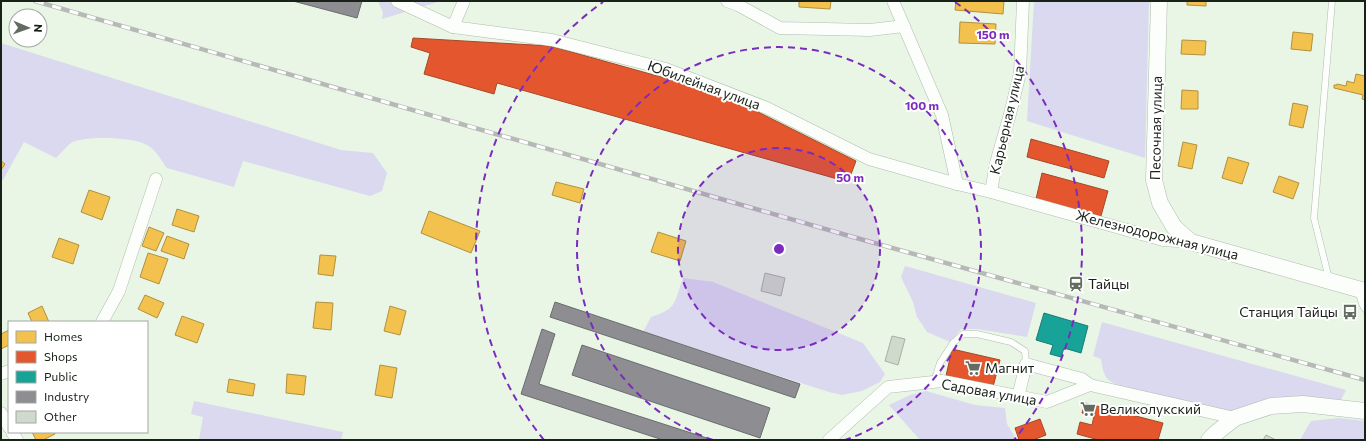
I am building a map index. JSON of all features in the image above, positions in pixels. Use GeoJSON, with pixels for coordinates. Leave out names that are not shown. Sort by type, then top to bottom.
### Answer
{"type":"FeatureCollection","features":[{"type":"Feature","properties":{"kind":"street","name":"Юбилейная улица"},"geometry":{"type":"LineString","coordinates":[[397,1],[453,27],[552,40],[666,68],[767,108],[869,159],[957,184]]}},
{"type":"Feature","properties":{"kind":"street"},"geometry":{"type":"LineString","coordinates":[[453,27],[464,1]]}},
{"type":"Feature","properties":{"kind":"street"},"geometry":{"type":"LineString","coordinates":[[727,1],[738,5],[780,28],[870,30],[904,26]]}},
{"type":"Feature","properties":{"kind":"street"},"geometry":{"type":"LineString","coordinates":[[893,1],[942,115],[957,184]]}},
{"type":"Feature","properties":{"kind":"street","name":"Карьерная улица"},"geometry":{"type":"LineString","coordinates":[[991,192],[996,163],[1020,74],[1023,1]]}},
{"type":"Feature","properties":{"kind":"street","name":"Песочная улица"},"geometry":{"type":"LineString","coordinates":[[1159,1],[1154,180],[1160,203],[1174,228],[1191,242]]}},
{"type":"Feature","properties":{"kind":"street"},"geometry":{"type":"LineString","coordinates":[[103,321],[119,290],[156,179]]}},
{"type":"Feature","properties":{"kind":"street","name":"Железнодорожная улица"},"geometry":{"type":"LineString","coordinates":[[957,184],[1163,240],[1191,242],[1361,290]]}},
{"type":"Feature","properties":{"kind":"street"},"geometry":{"type":"LineString","coordinates":[[1018,397],[1026,364],[1082,379],[1090,385],[1235,418]]}},
{"type":"Feature","properties":{"kind":"street","name":"Садовая улица"},"geometry":{"type":"LineString","coordinates":[[829,440],[888,386],[942,381],[1047,402],[1090,385]]}},
{"type":"Feature","properties":{"kind":"street"},"geometry":{"type":"LineString","coordinates":[[1209,440],[1235,418],[1271,406],[1303,404],[1365,411]]}},
{"type":"Feature","properties":{"kind":"street"},"geometry":{"type":"LineString","coordinates":[[1,413],[8,425]]}},
{"type":"Feature","properties":{"kind":"lane"},"geometry":{"type":"LineString","coordinates":[[1329,280],[1314,218],[1332,1]]}},
{"type":"Feature","properties":{"kind":"lane"},"geometry":{"type":"LineString","coordinates":[[1361,290],[1362,304],[1365,309]]}},
{"type":"Feature","properties":{"kind":"lane"},"geometry":{"type":"LineString","coordinates":[[934,382],[940,363],[954,343],[964,334],[977,334],[1012,342],[1025,351],[1026,364]]}},
{"type":"Feature","properties":{"kind":"shaded area"},"geometry":{"type":"Polygon","coordinates":[[[378,1],[441,1],[382,19],[383,13],[378,1]]]}},
{"type":"Feature","properties":{"kind":"shaded area"},"geometry":{"type":"Polygon","coordinates":[[[1034,1],[1149,1],[1145,158],[1027,121],[1034,1]]]}},
{"type":"Feature","properties":{"kind":"shaded area"},"geometry":{"type":"Polygon","coordinates":[[[1,43],[8,45],[8,48],[17,48],[341,150],[373,153],[387,173],[382,191],[370,196],[243,161],[234,187],[167,168],[153,150],[141,142],[97,138],[77,140],[65,148],[56,158],[24,142],[3,180],[1,179],[1,43]]]}},
{"type":"Feature","properties":{"kind":"shaded area"},"geometry":{"type":"Polygon","coordinates":[[[905,266],[1036,303],[1027,337],[977,329],[961,329],[950,342],[927,332],[917,317],[913,302],[901,277],[905,266]]]}},
{"type":"Feature","properties":{"kind":"shaded area"},"geometry":{"type":"Polygon","coordinates":[[[683,278],[713,282],[863,343],[885,374],[880,382],[862,391],[842,395],[643,332],[651,317],[666,311],[673,304],[683,278]]]}},
{"type":"Feature","properties":{"kind":"shaded area"},"geometry":{"type":"Polygon","coordinates":[[[1102,322],[1346,390],[1339,404],[1233,413],[1128,388],[1108,380],[1104,372],[1101,359],[1093,356],[1102,322]]]}},
{"type":"Feature","properties":{"kind":"shaded area"},"geometry":{"type":"Polygon","coordinates":[[[926,391],[975,405],[1005,408],[1007,424],[1017,440],[920,440],[889,405],[910,395],[926,391]]]}},
{"type":"Feature","properties":{"kind":"shaded area"},"geometry":{"type":"Polygon","coordinates":[[[194,401],[343,432],[341,440],[199,440],[203,417],[191,414],[194,401]]]}},
{"type":"Feature","properties":{"kind":"shaded area"},"geometry":{"type":"Polygon","coordinates":[[[1339,418],[1365,421],[1365,440],[1300,440],[1311,421],[1339,418]]]}},
{"type":"Feature","properties":{"kind":"building: Homes"},"geometry":{"type":"Polygon","coordinates":[[[799,1],[831,1],[830,9],[799,7],[799,1]]]}},
{"type":"Feature","properties":{"kind":"building: Homes"},"geometry":{"type":"Polygon","coordinates":[[[956,1],[1004,1],[1003,14],[955,10],[956,1]]]}},
{"type":"Feature","properties":{"kind":"building: Homes"},"geometry":{"type":"Polygon","coordinates":[[[1187,1],[1206,1],[1206,6],[1187,5],[1187,1]]]}},
{"type":"Feature","properties":{"kind":"building: Homes"},"geometry":{"type":"Polygon","coordinates":[[[960,22],[996,24],[995,44],[959,43],[960,22]]]}},
{"type":"Feature","properties":{"kind":"building: Homes"},"geometry":{"type":"Polygon","coordinates":[[[1293,32],[1313,34],[1311,51],[1291,49],[1293,32]]]}},
{"type":"Feature","properties":{"kind":"building: Homes"},"geometry":{"type":"Polygon","coordinates":[[[1182,40],[1206,41],[1205,55],[1181,54],[1182,40]]]}},
{"type":"Feature","properties":{"kind":"building: Homes"},"geometry":{"type":"Polygon","coordinates":[[[1356,74],[1365,76],[1365,100],[1362,99],[1363,95],[1334,88],[1334,85],[1337,84],[1346,86],[1347,81],[1354,83],[1356,74]]]}},
{"type":"Feature","properties":{"kind":"building: Homes"},"geometry":{"type":"Polygon","coordinates":[[[1182,90],[1198,91],[1198,109],[1181,109],[1182,90]]]}},
{"type":"Feature","properties":{"kind":"building: Homes"},"geometry":{"type":"Polygon","coordinates":[[[1293,103],[1308,106],[1303,128],[1289,125],[1293,103]]]}},
{"type":"Feature","properties":{"kind":"building: Homes"},"geometry":{"type":"Polygon","coordinates":[[[1183,142],[1197,145],[1192,169],[1178,166],[1183,142]]]}},
{"type":"Feature","properties":{"kind":"building: Homes"},"geometry":{"type":"Polygon","coordinates":[[[1228,157],[1249,163],[1242,184],[1222,178],[1228,157]]]}},
{"type":"Feature","properties":{"kind":"building: Homes"},"geometry":{"type":"Polygon","coordinates":[[[1,161],[5,164],[1,170],[1,161]]]}},
{"type":"Feature","properties":{"kind":"building: Homes"},"geometry":{"type":"Polygon","coordinates":[[[1279,176],[1299,183],[1293,199],[1273,192],[1279,176]]]}},
{"type":"Feature","properties":{"kind":"building: Homes"},"geometry":{"type":"Polygon","coordinates":[[[556,182],[584,189],[580,203],[552,195],[556,182]]]}},
{"type":"Feature","properties":{"kind":"building: Homes"},"geometry":{"type":"Polygon","coordinates":[[[89,190],[110,197],[102,220],[81,212],[89,190]]]}},
{"type":"Feature","properties":{"kind":"building: Homes"},"geometry":{"type":"Polygon","coordinates":[[[177,209],[199,216],[194,232],[172,225],[177,209]]]}},
{"type":"Feature","properties":{"kind":"building: Homes"},"geometry":{"type":"Polygon","coordinates":[[[429,211],[480,231],[471,253],[421,233],[429,211]]]}},
{"type":"Feature","properties":{"kind":"building: Homes"},"geometry":{"type":"Polygon","coordinates":[[[149,227],[164,233],[156,251],[142,246],[149,227]]]}},
{"type":"Feature","properties":{"kind":"building: Homes"},"geometry":{"type":"Polygon","coordinates":[[[658,232],[686,241],[680,261],[651,252],[658,232]]]}},
{"type":"Feature","properties":{"kind":"building: Homes"},"geometry":{"type":"Polygon","coordinates":[[[167,236],[189,244],[184,259],[161,251],[167,236]]]}},
{"type":"Feature","properties":{"kind":"building: Homes"},"geometry":{"type":"Polygon","coordinates":[[[59,238],[79,245],[73,264],[52,257],[59,238]]]}},
{"type":"Feature","properties":{"kind":"building: Homes"},"geometry":{"type":"Polygon","coordinates":[[[148,253],[168,259],[159,284],[140,277],[148,253]]]}},
{"type":"Feature","properties":{"kind":"building: Homes"},"geometry":{"type":"Polygon","coordinates":[[[320,255],[336,256],[333,276],[318,274],[320,255]]]}},
{"type":"Feature","properties":{"kind":"building: Homes"},"geometry":{"type":"Polygon","coordinates":[[[145,295],[164,303],[157,318],[138,309],[145,295]]]}},
{"type":"Feature","properties":{"kind":"building: Homes"},"geometry":{"type":"Polygon","coordinates":[[[316,302],[333,303],[331,330],[313,328],[316,302]]]}},
{"type":"Feature","properties":{"kind":"building: Homes"},"geometry":{"type":"Polygon","coordinates":[[[42,306],[49,321],[32,321],[28,313],[42,306]]]}},
{"type":"Feature","properties":{"kind":"building: Homes"},"geometry":{"type":"Polygon","coordinates":[[[390,306],[406,311],[400,335],[384,331],[390,306]]]}},
{"type":"Feature","properties":{"kind":"building: Homes"},"geometry":{"type":"Polygon","coordinates":[[[182,316],[204,324],[197,343],[175,335],[182,316]]]}},
{"type":"Feature","properties":{"kind":"building: Homes"},"geometry":{"type":"Polygon","coordinates":[[[8,330],[8,346],[1,349],[1,334],[8,330]]]}},
{"type":"Feature","properties":{"kind":"building: Homes"},"geometry":{"type":"Polygon","coordinates":[[[380,365],[397,368],[392,398],[375,395],[380,365]]]}},
{"type":"Feature","properties":{"kind":"building: Homes"},"geometry":{"type":"Polygon","coordinates":[[[287,374],[306,376],[304,395],[286,393],[287,374]]]}},
{"type":"Feature","properties":{"kind":"building: Homes"},"geometry":{"type":"Polygon","coordinates":[[[229,379],[255,384],[253,396],[227,392],[229,379]]]}},
{"type":"Feature","properties":{"kind":"building: Homes"},"geometry":{"type":"Polygon","coordinates":[[[32,433],[55,434],[43,440],[36,440],[32,433]]]}},
{"type":"Feature","properties":{"kind":"building: Shops"},"geometry":{"type":"Polygon","coordinates":[[[413,38],[550,46],[722,94],[856,161],[848,182],[497,83],[494,94],[424,74],[430,53],[411,47],[413,38]]]}},
{"type":"Feature","properties":{"kind":"building: Shops"},"geometry":{"type":"Polygon","coordinates":[[[1031,139],[1109,161],[1104,178],[1027,157],[1031,139]]]}},
{"type":"Feature","properties":{"kind":"building: Shops"},"geometry":{"type":"Polygon","coordinates":[[[1042,173],[1108,191],[1101,216],[1036,199],[1042,173]]]}},
{"type":"Feature","properties":{"kind":"building: Shops","name":"Магнит"},"geometry":{"type":"Polygon","coordinates":[[[952,349],[1000,360],[993,387],[946,376],[952,349]]]}},
{"type":"Feature","properties":{"kind":"building: Shops"},"geometry":{"type":"Polygon","coordinates":[[[1085,403],[1163,423],[1158,440],[1099,440],[1077,434],[1080,422],[1092,425],[1094,416],[1082,413],[1085,403]]]}},
{"type":"Feature","properties":{"kind":"building: Shops"},"geometry":{"type":"Polygon","coordinates":[[[1040,419],[1046,435],[1033,440],[1019,440],[1015,428],[1040,419]]]}},
{"type":"Feature","properties":{"kind":"building: Public","name":"Тайцы"},"geometry":{"type":"Polygon","coordinates":[[[1044,313],[1088,326],[1081,353],[1064,348],[1061,357],[1050,354],[1053,345],[1036,340],[1044,313]]]}},
{"type":"Feature","properties":{"kind":"building: Industry"},"geometry":{"type":"Polygon","coordinates":[[[293,1],[362,1],[357,18],[293,1]]]}},
{"type":"Feature","properties":{"kind":"building: Industry"},"geometry":{"type":"Polygon","coordinates":[[[555,302],[800,384],[795,398],[550,317],[555,302]]]}},
{"type":"Feature","properties":{"kind":"building: Industry"},"geometry":{"type":"Polygon","coordinates":[[[542,329],[555,334],[539,384],[713,440],[663,440],[521,394],[542,329]]]}},
{"type":"Feature","properties":{"kind":"building: Industry"},"geometry":{"type":"Polygon","coordinates":[[[582,345],[770,408],[760,438],[572,375],[582,345]]]}},
{"type":"Feature","properties":{"kind":"building: Other"},"geometry":{"type":"Polygon","coordinates":[[[765,273],[785,278],[781,296],[761,291],[765,273]]]}},
{"type":"Feature","properties":{"kind":"building: Other"},"geometry":{"type":"Polygon","coordinates":[[[892,336],[905,339],[898,365],[885,361],[892,336]]]}},
{"type":"Feature","properties":{"kind":"building: Other"},"geometry":{"type":"Polygon","coordinates":[[[1266,435],[1276,440],[1263,440],[1266,435]]]}},
{"type":"Feature","properties":{"kind":"railway"},"geometry":{"type":"LineString","coordinates":[[35,1],[853,237],[1365,380]]}},
{"type":"Feature","properties":{"kind":"place","name":"Тайцы"},"geometry":{"type":"Point","coordinates":[1076,284]}},
{"type":"Feature","properties":{"kind":"place","name":"Станция Тайцы"},"geometry":{"type":"Point","coordinates":[1350,312]}},
{"type":"Feature","properties":{"kind":"place","name":"Магнит"},"geometry":{"type":"Point","coordinates":[973,368]}},
{"type":"Feature","properties":{"kind":"place","name":"Великолукский"},"geometry":{"type":"Point","coordinates":[1088,409]}}]}
